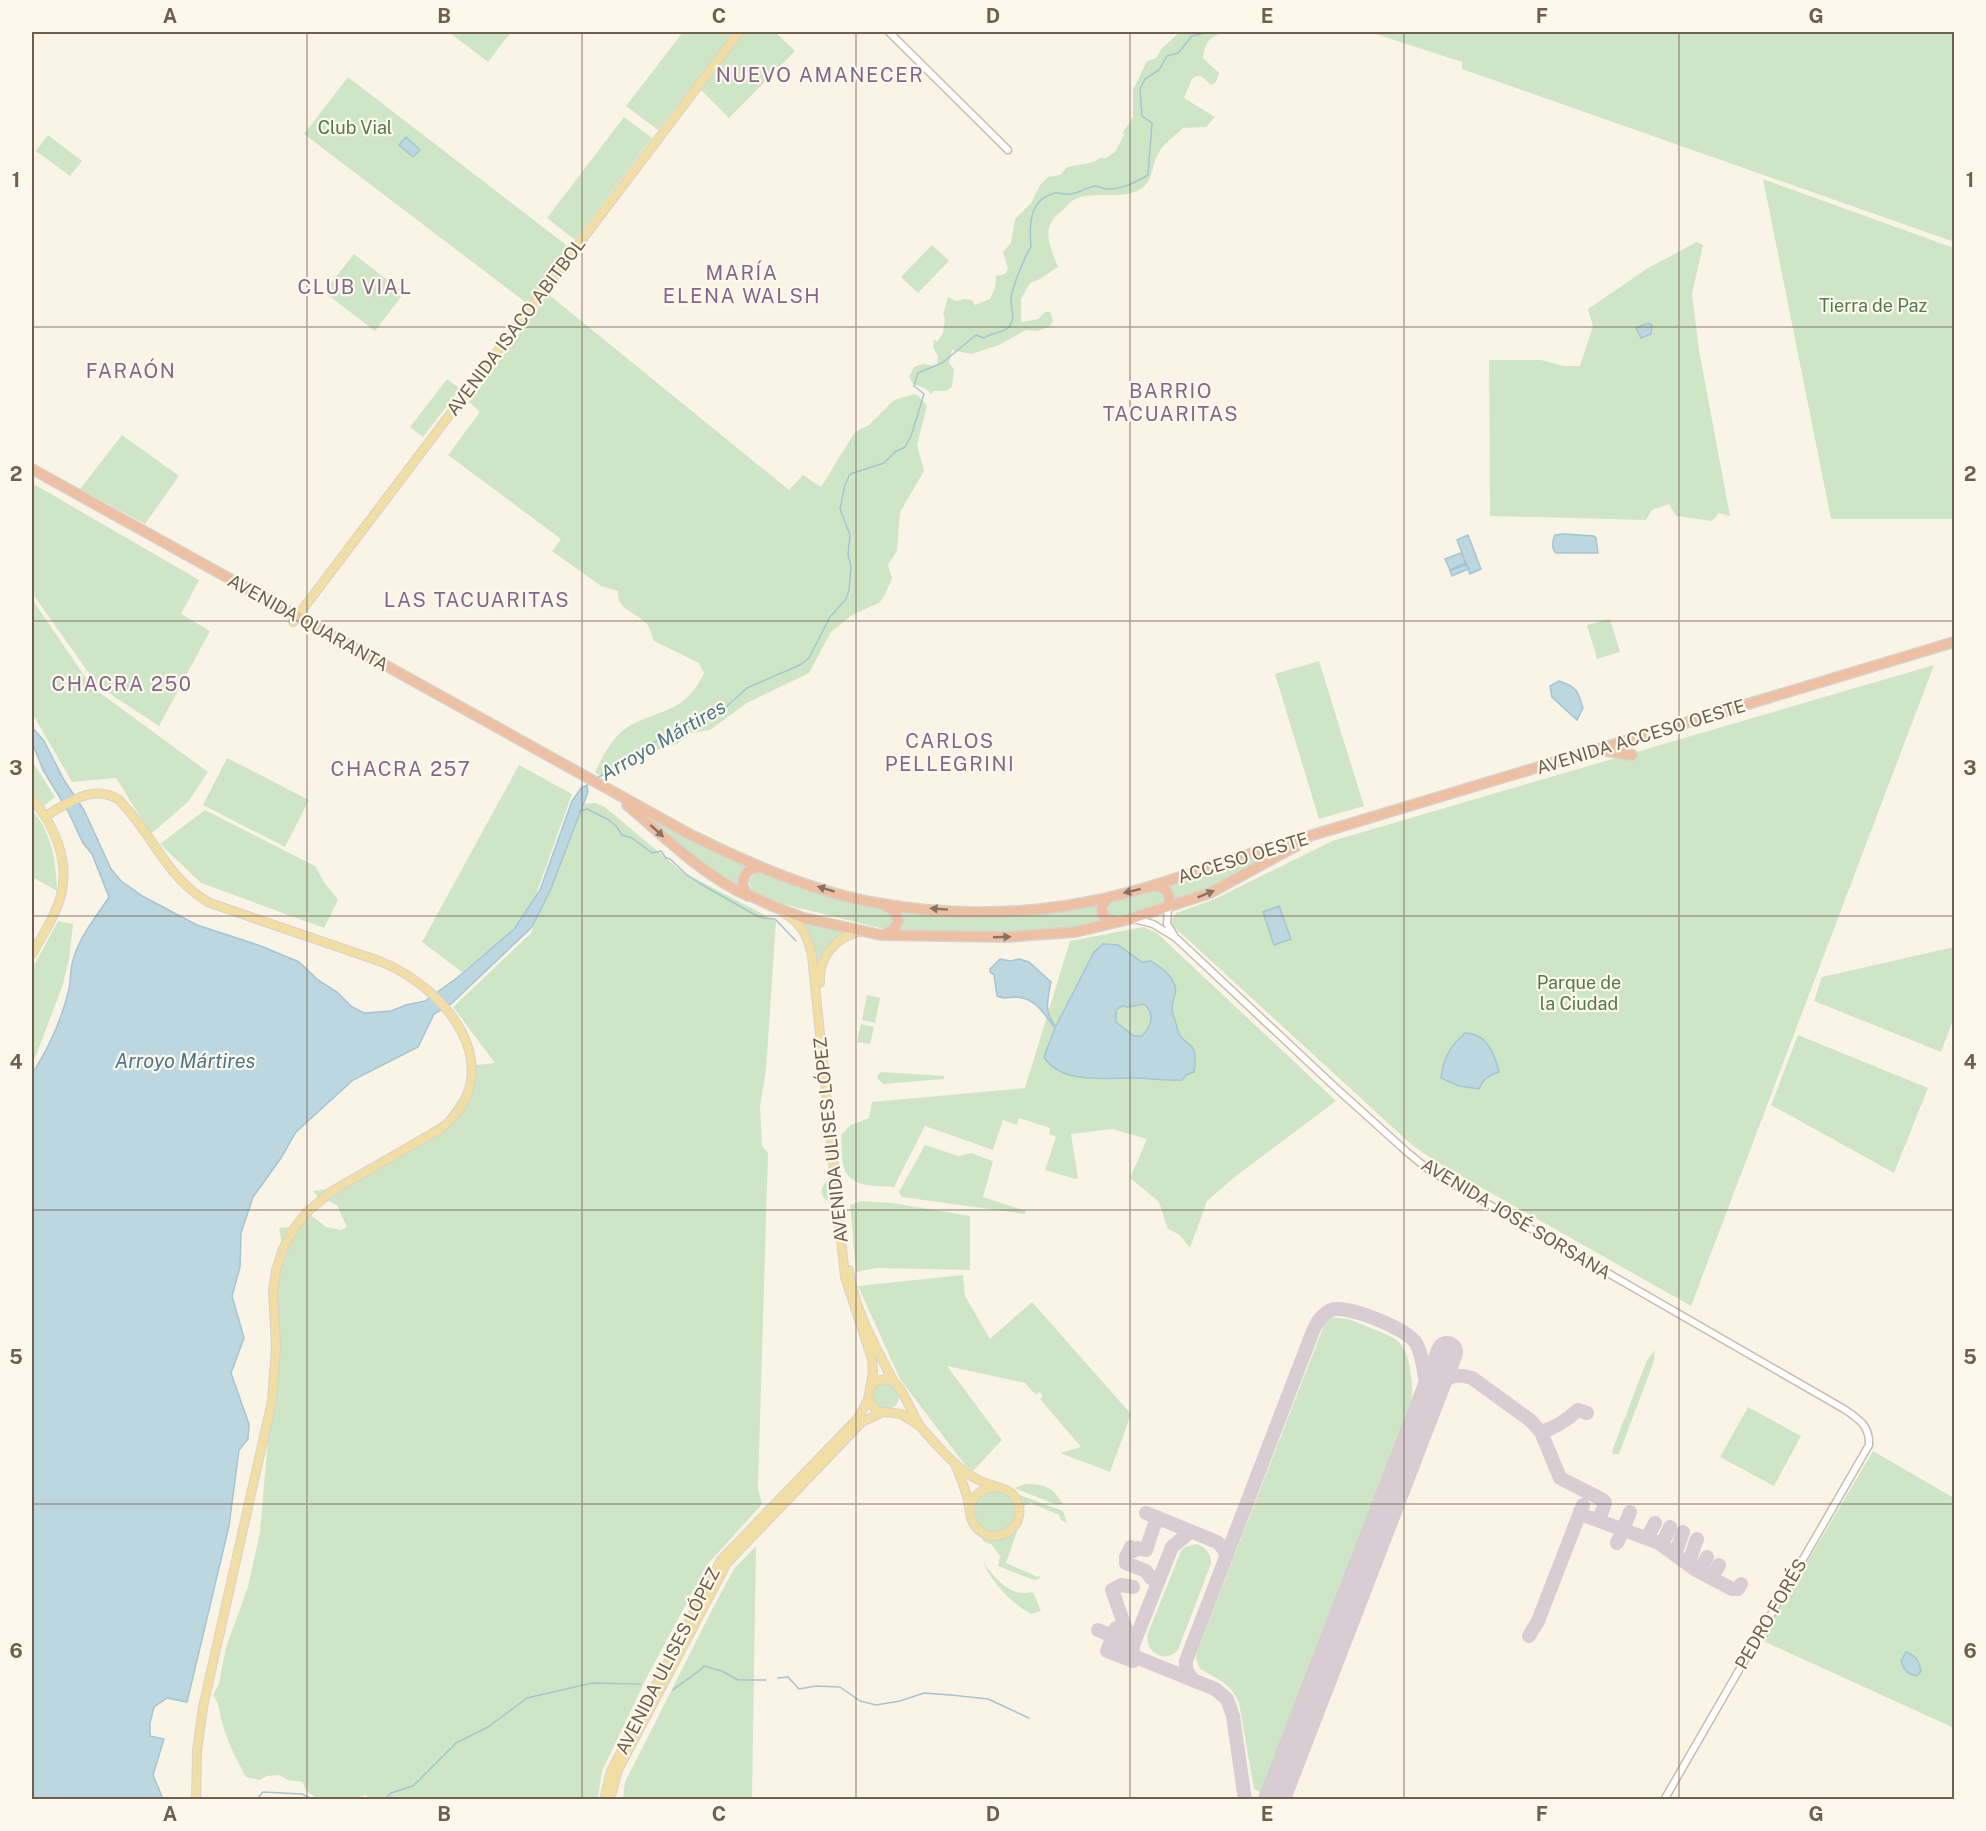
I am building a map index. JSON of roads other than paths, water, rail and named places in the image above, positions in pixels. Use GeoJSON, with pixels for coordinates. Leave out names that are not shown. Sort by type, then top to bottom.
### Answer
{"type":"FeatureCollection","features":[{"type":"Feature","properties":{"kind":"highway","name":"AVENIDA QUARANTA"},"geometry":{"type":"LineString","coordinates":[[32,468],[295,619],[613,793]]}},
{"type":"Feature","properties":{"kind":"highway","name":"AVENIDA ACCESO OESTE"},"geometry":{"type":"LineString","coordinates":[[1328,831],[1954,642]]}},
{"type":"Feature","properties":{"kind":"highway"},"geometry":{"type":"LineString","coordinates":[[1598,750],[1632,755]]}},
{"type":"Feature","properties":{"kind":"highway"},"geometry":{"type":"LineString","coordinates":[[613,793],[691,836],[765,868]]}},
{"type":"Feature","properties":{"kind":"highway"},"geometry":{"type":"LineString","coordinates":[[613,793],[692,862],[723,883],[753,898]]}},
{"type":"Feature","properties":{"kind":"highway","name":"ACCESO OESTE"},"geometry":{"type":"LineString","coordinates":[[765,868],[818,887],[882,904],[988,913],[1063,906],[1108,897],[1153,886],[1328,831]]}},
{"type":"Feature","properties":{"kind":"highway","name":"ACCESO OESTE"},"geometry":{"type":"LineString","coordinates":[[753,898],[821,923],[881,935],[1006,938],[1075,932],[1130,919],[1210,892],[1286,850],[1328,831]]}},
{"type":"Feature","properties":{"kind":"highway"},"geometry":{"type":"LineString","coordinates":[[753,898],[744,890],[743,879],[749,870],[765,868]]}},
{"type":"Feature","properties":{"kind":"highway"},"geometry":{"type":"LineString","coordinates":[[1153,886],[1162,887],[1166,891],[1170,899],[1168,907]]}},
{"type":"Feature","properties":{"kind":"highway"},"geometry":{"type":"LineString","coordinates":[[1108,897],[1103,903],[1103,915],[1108,920],[1116,921]]}},
{"type":"Feature","properties":{"kind":"highway"},"geometry":{"type":"LineString","coordinates":[[881,935],[891,933],[898,921],[895,911],[882,904]]}},
{"type":"Feature","properties":{"kind":"main road","name":"AVENIDA ISACO ABITBOL"},"geometry":{"type":"LineString","coordinates":[[295,619],[739,32]]}},
{"type":"Feature","properties":{"kind":"main road"},"geometry":{"type":"LineString","coordinates":[[45,816],[82,795],[105,794],[118,799],[178,880],[199,898],[392,966],[417,980],[433,994],[463,1033],[472,1063],[470,1089],[460,1110],[442,1128],[332,1191],[319,1201],[295,1227],[283,1249],[276,1270],[273,1291],[276,1347],[272,1401],[212,1662],[197,1751],[196,1800]]}},
{"type":"Feature","properties":{"kind":"main road"},"geometry":{"type":"LineString","coordinates":[[32,799],[45,816],[58,843],[63,885],[57,906],[32,954]]}},
{"type":"Feature","properties":{"kind":"main road","name":"AVENIDA ULISES LÓPEZ"},"geometry":{"type":"LineString","coordinates":[[772,906],[796,922],[807,938],[812,956],[844,1278],[872,1359],[871,1386]]}},
{"type":"Feature","properties":{"kind":"main road","name":"AVENIDA ULISES LÓPEZ"},"geometry":{"type":"LineString","coordinates":[[862,931],[845,935],[832,946],[824,960],[819,979],[849,1276],[880,1357],[894,1382]]}},
{"type":"Feature","properties":{"kind":"main road"},"geometry":{"type":"LineString","coordinates":[[920,1426],[901,1414],[885,1413],[873,1408],[868,1400],[871,1386],[884,1379],[894,1382],[920,1426],[956,1467],[984,1483],[1013,1494],[1019,1505],[1020,1516],[1014,1528],[999,1536],[985,1534],[974,1525],[967,1494],[956,1467]]}},
{"type":"Feature","properties":{"kind":"main road"},"geometry":{"type":"LineString","coordinates":[[885,1413],[893,1411],[900,1403],[902,1393]]}},
{"type":"Feature","properties":{"kind":"main road","name":"AVENIDA ULISES LÓPEZ"},"geometry":{"type":"LineString","coordinates":[[604,1800],[611,1771],[720,1560],[858,1418],[868,1400]]}},
{"type":"Feature","properties":{"kind":"main road","name":"AVENIDA ULISES LÓPEZ"},"geometry":{"type":"LineString","coordinates":[[610,1800],[618,1770],[727,1563],[862,1422],[871,1416],[885,1413]]}},
{"type":"Feature","properties":{"kind":"main road"},"geometry":{"type":"LineString","coordinates":[[970,1510],[975,1497],[980,1492],[986,1488],[997,1487]]}},
{"type":"Feature","properties":{"kind":"street"},"geometry":{"type":"LineString","coordinates":[[889,32],[1008,150]]}},
{"type":"Feature","properties":{"kind":"street"},"geometry":{"type":"LineString","coordinates":[[1168,907],[1167,924],[1176,938]]}},
{"type":"Feature","properties":{"kind":"street","name":"AVENIDA JOSÉ SORSANA"},"geometry":{"type":"LineString","coordinates":[[1130,919],[1153,924],[1176,938],[1336,1088],[1429,1170],[1844,1409],[1866,1426]]}},
{"type":"Feature","properties":{"kind":"street","name":"PEDRO FORÉS"},"geometry":{"type":"LineString","coordinates":[[1664,1800],[1869,1445],[1866,1426]]}},
{"type":"Feature","properties":{"kind":"water"},"geometry":{"type":"Polygon","coordinates":[[[406,137],[420,150],[413,157],[399,145],[406,137]]]}},
{"type":"Feature","properties":{"kind":"water"},"geometry":{"type":"Polygon","coordinates":[[[1648,323],[1652,325],[1651,334],[1641,338],[1636,328],[1648,323]]]}},
{"type":"Feature","properties":{"kind":"water"},"geometry":{"type":"Polygon","coordinates":[[[1468,535],[1481,569],[1470,574],[1468,569],[1452,576],[1450,571],[1466,564],[1469,569],[1464,559],[1465,563],[1450,570],[1445,559],[1461,553],[1464,558],[1457,540],[1468,535]]]}},
{"type":"Feature","properties":{"kind":"water"},"geometry":{"type":"Polygon","coordinates":[[[1555,535],[1594,536],[1598,553],[1556,553],[1552,545],[1555,535]]]}},
{"type":"Feature","properties":{"kind":"water"},"geometry":{"type":"Polygon","coordinates":[[[1559,681],[1570,685],[1578,694],[1583,708],[1577,720],[1552,697],[1550,686],[1559,681]]]}},
{"type":"Feature","properties":{"kind":"water","name":"Arroyo Mártires"},"geometry":{"type":"Polygon","coordinates":[[[32,727],[44,741],[64,780],[84,810],[111,869],[121,881],[144,897],[197,925],[261,946],[299,962],[352,1007],[364,1013],[391,1011],[425,1001],[458,977],[514,929],[540,890],[572,801],[581,788],[587,785],[588,792],[550,891],[532,927],[451,1004],[434,1014],[418,1047],[353,1080],[296,1132],[281,1158],[253,1197],[241,1233],[240,1267],[232,1296],[244,1338],[231,1373],[249,1424],[248,1439],[239,1450],[229,1526],[187,1702],[167,1698],[154,1707],[150,1723],[150,1736],[164,1739],[153,1775],[163,1799],[32,1799],[32,1074],[49,1044],[63,1011],[77,949],[109,897],[92,854],[83,843],[68,811],[43,770],[32,742],[32,727]]]}},
{"type":"Feature","properties":{"kind":"water"},"geometry":{"type":"Polygon","coordinates":[[[1279,906],[1291,939],[1274,945],[1263,912],[1279,906]]]}},
{"type":"Feature","properties":{"kind":"water"},"geometry":{"type":"Polygon","coordinates":[[[1103,944],[1118,945],[1142,962],[1151,961],[1170,976],[1176,990],[1172,1012],[1179,1034],[1190,1044],[1195,1053],[1194,1072],[1186,1075],[1182,1080],[1176,1080],[1083,1078],[1061,1072],[1051,1066],[1044,1057],[1055,1028],[1043,1012],[1029,1000],[997,996],[994,975],[990,969],[1000,959],[1010,961],[1019,959],[1029,962],[1051,982],[1048,1011],[1056,1026],[1094,952],[1103,944]],[[1144,1004],[1122,1006],[1116,1010],[1116,1022],[1134,1036],[1142,1036],[1151,1020],[1148,1008],[1144,1004]]]}},
{"type":"Feature","properties":{"kind":"water"},"geometry":{"type":"Polygon","coordinates":[[[1465,1033],[1484,1041],[1495,1058],[1499,1072],[1486,1078],[1479,1089],[1459,1086],[1441,1078],[1448,1053],[1465,1033]]]}},
{"type":"Feature","properties":{"kind":"water"},"geometry":{"type":"Polygon","coordinates":[[[1906,1652],[1915,1657],[1918,1662],[1921,1671],[1917,1676],[1908,1673],[1903,1667],[1901,1661],[1906,1652]]]}},
{"type":"Feature","properties":{"kind":"waterway","name":"Arroyo Mártires"},"geometry":{"type":"LineString","coordinates":[[596,779],[648,745],[711,717],[747,688],[800,665],[809,658],[830,617],[846,599],[849,590],[850,535],[840,509],[850,474],[884,463],[895,452],[905,447],[911,436],[924,394],[914,386],[918,373],[942,363],[976,335],[984,338],[1009,327],[1013,317],[1012,295],[1031,247],[1032,214],[1040,201],[1055,193],[1072,194],[1095,186],[1107,189],[1119,188],[1148,175],[1152,123],[1142,116],[1140,89],[1145,79],[1159,70],[1167,56],[1178,53],[1192,36],[1210,32]]}},
{"type":"Feature","properties":{"kind":"waterway"},"geometry":{"type":"LineString","coordinates":[[580,811],[587,809],[609,820],[622,835],[632,838],[652,853],[661,851],[666,858],[699,883],[757,916],[775,919],[796,941]]}},
{"type":"Feature","properties":{"kind":"waterway"},"geometry":{"type":"LineString","coordinates":[[673,1690],[704,1666],[722,1671],[738,1680],[766,1680]]}},
{"type":"Feature","properties":{"kind":"waterway"},"geometry":{"type":"LineString","coordinates":[[778,1678],[788,1677],[799,1689],[816,1686],[840,1687],[860,1701],[876,1705],[900,1701],[924,1693],[988,1699],[1029,1718]]}},
{"type":"Feature","properties":{"kind":"waterway"},"geometry":{"type":"LineString","coordinates":[[384,1800],[391,1793],[413,1786],[456,1743],[488,1727],[527,1698],[592,1683],[640,1684]]}},
{"type":"Feature","properties":{"kind":"waterway"},"geometry":{"type":"LineString","coordinates":[[256,1800],[263,1792],[302,1794],[314,1800]]}},
{"type":"Feature","properties":{"kind":"district","name":"NUEVO AMANECER"},"geometry":{"type":"Point","coordinates":[820,75]}},
{"type":"Feature","properties":{"kind":"district","name":"MARÍA ELENA WALSH"},"geometry":{"type":"Point","coordinates":[742,284]}},
{"type":"Feature","properties":{"kind":"district","name":"CLUB VIAL"},"geometry":{"type":"Point","coordinates":[355,287]}},
{"type":"Feature","properties":{"kind":"district","name":"FARAÓN"},"geometry":{"type":"Point","coordinates":[131,371]}},
{"type":"Feature","properties":{"kind":"district","name":"BARRIO TACUARITAS"},"geometry":{"type":"Point","coordinates":[1171,402]}},
{"type":"Feature","properties":{"kind":"district","name":"LAS TACUARITAS"},"geometry":{"type":"Point","coordinates":[477,600]}},
{"type":"Feature","properties":{"kind":"district","name":"CHACRA 250"},"geometry":{"type":"Point","coordinates":[122,684]}},
{"type":"Feature","properties":{"kind":"district","name":"CARLOS PELLEGRINI"},"geometry":{"type":"Point","coordinates":[950,752]}},
{"type":"Feature","properties":{"kind":"district","name":"CHACRA 257"},"geometry":{"type":"Point","coordinates":[401,769]}},
{"type":"Feature","properties":{"kind":"park label","name":"Club Vial"},"geometry":{"type":"Point","coordinates":[355,128]}},
{"type":"Feature","properties":{"kind":"park label","name":"Tierra de Paz"},"geometry":{"type":"Point","coordinates":[1873,306]}},
{"type":"Feature","properties":{"kind":"park label","name":"Parque de la Ciudad"},"geometry":{"type":"Point","coordinates":[1579,993]}}]}
